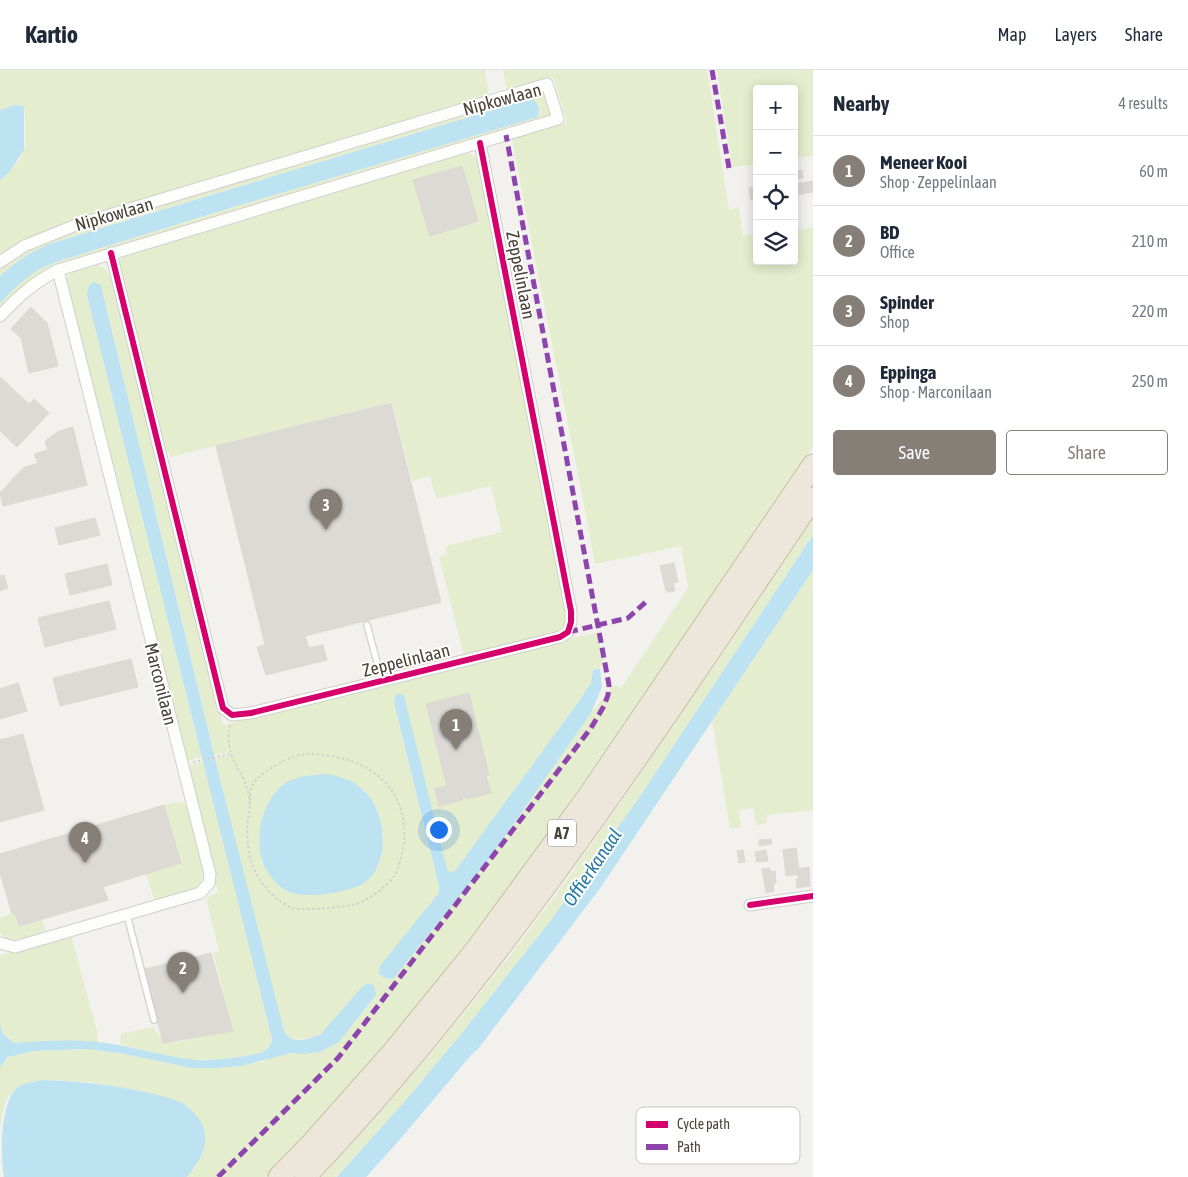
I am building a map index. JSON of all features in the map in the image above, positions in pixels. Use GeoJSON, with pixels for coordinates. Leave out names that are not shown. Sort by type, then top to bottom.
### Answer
{"type":"FeatureCollection","features":[{"type":"Feature","properties":{"kind":"highway","name":"A7"},"geometry":{"type":"LineString","coordinates":[[279,1177],[313,1142],[392,1053],[488,934],[587,798],[813,465]]}},
{"type":"Feature","properties":{"kind":"highway","name":"A7"},"geometry":{"type":"LineString","coordinates":[[305,1177],[408,1064],[482,972],[568,857],[813,498]]}},
{"type":"Feature","properties":{"kind":"street","name":"Nipkowlaan"},"geometry":{"type":"LineString","coordinates":[[0,262],[24,246],[76,225],[548,84],[558,119],[58,270],[21,293],[0,316]]}},
{"type":"Feature","properties":{"kind":"street","name":"Zeppelinlaan"},"geometry":{"type":"LineString","coordinates":[[232,715],[251,713],[382,681],[560,637],[568,632],[571,622],[570,604],[480,143]]}},
{"type":"Feature","properties":{"kind":"street"},"geometry":{"type":"LineString","coordinates":[[110,253],[223,708],[232,715]]}},
{"type":"Feature","properties":{"kind":"street","name":"Marconilaan"},"geometry":{"type":"LineString","coordinates":[[0,943],[16,947],[200,894],[209,883],[210,874],[58,270]]}},
{"type":"Feature","properties":{"kind":"street"},"geometry":{"type":"LineString","coordinates":[[750,905],[813,896]]}},
{"type":"Feature","properties":{"kind":"lane"},"geometry":{"type":"LineString","coordinates":[[367,625],[382,681]]}},
{"type":"Feature","properties":{"kind":"lane"},"geometry":{"type":"LineString","coordinates":[[127,915],[154,1020]]}},
{"type":"Feature","properties":{"kind":"path"},"geometry":{"type":"LineString","coordinates":[[232,715],[227,737],[230,754],[248,794],[250,804],[247,836],[252,864],[266,890],[293,908],[324,908],[358,904],[378,891],[394,877],[403,850],[405,830],[401,808],[389,786],[372,770],[351,760],[324,755],[300,754],[282,761],[266,771],[252,786],[250,804]]}},
{"type":"Feature","properties":{"kind":"path"},"geometry":{"type":"LineString","coordinates":[[202,760],[230,754]]}},
{"type":"Feature","properties":{"kind":"green space"},"geometry":{"type":"Polygon","coordinates":[[[0,70],[485,70],[489,96],[54,227],[11,247],[0,255],[0,181],[20,158],[25,146],[26,135],[24,106],[15,105],[0,110],[0,70]]]}},
{"type":"Feature","properties":{"kind":"green space"},"geometry":{"type":"Polygon","coordinates":[[[503,70],[707,70],[729,210],[739,207],[743,237],[753,233],[753,265],[798,265],[798,229],[813,227],[813,447],[557,821],[482,923],[396,1030],[266,1177],[187,1177],[198,1164],[136,1090],[90,1082],[41,1080],[19,1086],[6,1100],[0,1125],[0,1067],[8,1057],[33,1051],[88,1049],[119,1053],[192,1068],[261,1062],[291,1053],[320,1052],[339,1042],[376,995],[316,1036],[306,1039],[295,1039],[286,1035],[283,1031],[215,759],[230,755],[226,740],[228,753],[214,755],[102,290],[87,295],[202,757],[185,762],[66,279],[71,272],[96,265],[103,267],[111,277],[223,725],[598,632],[604,665],[593,670],[591,683],[579,701],[455,871],[450,872],[447,869],[395,696],[394,702],[439,886],[439,893],[489,859],[591,713],[614,685],[621,688],[688,588],[681,546],[595,564],[512,139],[567,122],[553,77],[507,92],[503,70]],[[363,789],[260,829],[262,864],[378,866],[381,855],[382,835],[379,817],[363,789]]]}},
{"type":"Feature","properties":{"kind":"green space"},"geometry":{"type":"Polygon","coordinates":[[[717,70],[813,70],[813,156],[798,158],[798,85],[753,85],[753,164],[732,167],[717,70]]]}},
{"type":"Feature","properties":{"kind":"green space"},"geometry":{"type":"Polygon","coordinates":[[[542,91],[546,95],[551,116],[69,263],[0,310],[0,303],[18,285],[39,269],[62,260],[538,117],[540,111],[532,98],[75,236],[31,253],[20,259],[0,276],[0,267],[43,240],[542,91]]]}},
{"type":"Feature","properties":{"kind":"green space"},"geometry":{"type":"Polygon","coordinates":[[[462,153],[472,155],[481,163],[566,612],[566,622],[559,632],[464,656],[439,557],[447,554],[445,546],[502,532],[491,486],[436,499],[430,476],[412,481],[392,402],[170,457],[169,452],[164,453],[119,263],[121,258],[128,254],[462,153]]]}},
{"type":"Feature","properties":{"kind":"green space"},"geometry":{"type":"Polygon","coordinates":[[[813,516],[813,535],[639,798],[551,920],[462,1033],[406,1100],[337,1177],[322,1177],[450,1030],[511,954],[569,876],[813,516]]]}},
{"type":"Feature","properties":{"kind":"green space"},"geometry":{"type":"Polygon","coordinates":[[[813,570],[813,810],[767,815],[767,823],[756,825],[753,808],[739,810],[741,827],[730,829],[712,721],[813,570]]]}},
{"type":"Feature","properties":{"kind":"green space"},"geometry":{"type":"Polygon","coordinates":[[[204,761],[272,1039],[271,1044],[266,1050],[258,1053],[211,1060],[189,1060],[169,1057],[120,1044],[121,1034],[153,1027],[164,1039],[171,1042],[179,1042],[232,1028],[213,952],[219,951],[206,898],[218,892],[186,766],[204,761]]]}},
{"type":"Feature","properties":{"kind":"green space"},"geometry":{"type":"Polygon","coordinates":[[[180,801],[187,806],[203,870],[202,880],[197,888],[155,902],[146,874],[181,863],[164,805],[180,801]]]}},
{"type":"Feature","properties":{"kind":"green space"},"geometry":{"type":"Polygon","coordinates":[[[15,913],[20,926],[42,920],[46,931],[22,939],[15,940],[5,937],[0,933],[0,918],[15,913]]]}},
{"type":"Feature","properties":{"kind":"green space"},"geometry":{"type":"Polygon","coordinates":[[[71,935],[97,1031],[98,1042],[14,1043],[3,1034],[0,1024],[0,955],[71,935]]]}},
{"type":"Feature","properties":{"kind":"water"},"geometry":{"type":"Polygon","coordinates":[[[532,98],[538,107],[538,117],[62,260],[39,269],[18,285],[0,303],[0,276],[35,250],[49,244],[532,98]]]}},
{"type":"Feature","properties":{"kind":"water"},"geometry":{"type":"Polygon","coordinates":[[[15,105],[24,106],[24,150],[10,171],[0,181],[0,110],[15,105]]]}},
{"type":"Feature","properties":{"kind":"water"},"geometry":{"type":"Polygon","coordinates":[[[93,282],[101,285],[214,755],[284,1031],[296,1040],[311,1038],[321,1034],[363,986],[370,983],[374,986],[376,995],[339,1042],[320,1052],[291,1053],[241,1066],[192,1068],[119,1053],[88,1049],[33,1051],[8,1057],[0,1067],[0,1024],[3,1034],[14,1043],[66,1040],[88,1041],[196,1060],[221,1059],[259,1053],[269,1047],[272,1039],[87,295],[88,287],[93,282]]]}},
{"type":"Feature","properties":{"kind":"water","name":"Offierkanaal"},"geometry":{"type":"Polygon","coordinates":[[[813,535],[813,570],[601,887],[478,1049],[366,1177],[337,1177],[406,1100],[462,1033],[551,920],[639,798],[813,535]]]}},
{"type":"Feature","properties":{"kind":"water"},"geometry":{"type":"Polygon","coordinates":[[[600,668],[602,687],[591,713],[489,859],[393,979],[385,978],[379,974],[379,967],[439,893],[439,886],[394,702],[395,696],[400,693],[404,696],[447,869],[450,872],[455,871],[579,701],[591,683],[593,670],[600,668]]]}},
{"type":"Feature","properties":{"kind":"water"},"geometry":{"type":"Polygon","coordinates":[[[328,774],[354,783],[370,797],[376,808],[382,832],[383,845],[380,858],[376,869],[369,879],[353,888],[318,895],[289,892],[274,880],[262,860],[259,836],[265,810],[278,789],[287,782],[312,775],[328,774]]]}},
{"type":"Feature","properties":{"kind":"water"},"geometry":{"type":"Polygon","coordinates":[[[41,1080],[80,1082],[132,1089],[164,1096],[183,1104],[191,1110],[203,1126],[205,1144],[199,1161],[187,1177],[4,1177],[2,1142],[8,1103],[19,1086],[41,1080]]]}},
{"type":"Feature","properties":{"kind":"building"},"geometry":{"type":"Polygon","coordinates":[[[462,166],[478,221],[430,236],[413,180],[462,166]]]}},
{"type":"Feature","properties":{"kind":"building"},"geometry":{"type":"Polygon","coordinates":[[[802,170],[803,178],[798,179],[798,171],[802,170]]]}},
{"type":"Feature","properties":{"kind":"building"},"geometry":{"type":"Polygon","coordinates":[[[813,181],[813,192],[798,194],[798,183],[813,181]]]}},
{"type":"Feature","properties":{"kind":"building"},"geometry":{"type":"Polygon","coordinates":[[[749,188],[753,188],[753,200],[751,200],[749,188]]]}},
{"type":"Feature","properties":{"kind":"building"},"geometry":{"type":"Polygon","coordinates":[[[31,307],[47,323],[58,366],[29,373],[21,338],[11,329],[31,307]]]}},
{"type":"Feature","properties":{"kind":"building"},"geometry":{"type":"Polygon","coordinates":[[[0,377],[29,404],[34,399],[49,413],[17,447],[0,431],[0,377]]]}},
{"type":"Feature","properties":{"kind":"building"},"geometry":{"type":"Polygon","coordinates":[[[391,403],[441,602],[305,636],[309,648],[323,645],[327,660],[266,675],[257,647],[265,645],[216,446],[391,403]]]}},
{"type":"Feature","properties":{"kind":"building"},"geometry":{"type":"Polygon","coordinates":[[[73,427],[87,485],[3,506],[0,493],[23,468],[38,463],[34,454],[48,450],[45,441],[59,431],[73,427]]]}},
{"type":"Feature","properties":{"kind":"building"},"geometry":{"type":"Polygon","coordinates":[[[95,518],[100,535],[59,545],[55,528],[95,518]]]}},
{"type":"Feature","properties":{"kind":"building"},"geometry":{"type":"Polygon","coordinates":[[[674,563],[678,582],[673,583],[675,591],[668,592],[666,591],[660,566],[674,563]]]}},
{"type":"Feature","properties":{"kind":"building"},"geometry":{"type":"Polygon","coordinates":[[[107,564],[112,585],[70,595],[65,574],[107,564]]]}},
{"type":"Feature","properties":{"kind":"building"},"geometry":{"type":"Polygon","coordinates":[[[4,575],[8,588],[0,591],[0,576],[4,575]]]}},
{"type":"Feature","properties":{"kind":"building"},"geometry":{"type":"Polygon","coordinates":[[[109,601],[116,629],[45,647],[38,618],[109,601]]]}},
{"type":"Feature","properties":{"kind":"building"},"geometry":{"type":"Polygon","coordinates":[[[131,659],[138,687],[60,706],[53,678],[131,659]]]}},
{"type":"Feature","properties":{"kind":"building"},"geometry":{"type":"Polygon","coordinates":[[[18,683],[27,711],[0,719],[0,689],[18,683]]]}},
{"type":"Feature","properties":{"kind":"building"},"geometry":{"type":"Polygon","coordinates":[[[469,693],[489,775],[486,776],[491,793],[467,799],[467,797],[462,798],[462,800],[439,806],[435,789],[447,786],[426,704],[469,693]]]}},
{"type":"Feature","properties":{"kind":"building"},"geometry":{"type":"Polygon","coordinates":[[[23,734],[44,810],[0,822],[0,740],[23,734]]]}},
{"type":"Feature","properties":{"kind":"building"},"geometry":{"type":"Polygon","coordinates":[[[164,805],[181,863],[103,887],[108,900],[19,926],[15,913],[12,914],[0,873],[0,854],[164,805]]]}},
{"type":"Feature","properties":{"kind":"building"},"geometry":{"type":"Polygon","coordinates":[[[771,839],[772,844],[759,846],[759,840],[771,839]]]}},
{"type":"Feature","properties":{"kind":"building"},"geometry":{"type":"Polygon","coordinates":[[[796,848],[799,869],[809,867],[810,886],[797,888],[796,879],[798,879],[798,874],[786,876],[783,850],[796,848]]]}},
{"type":"Feature","properties":{"kind":"building"},"geometry":{"type":"Polygon","coordinates":[[[743,850],[745,862],[739,863],[737,851],[743,850]]]}},
{"type":"Feature","properties":{"kind":"building"},"geometry":{"type":"Polygon","coordinates":[[[766,850],[768,861],[757,862],[755,852],[766,850]]]}},
{"type":"Feature","properties":{"kind":"building"},"geometry":{"type":"Polygon","coordinates":[[[770,868],[770,872],[775,871],[776,883],[773,884],[774,891],[766,893],[762,869],[770,868]]]}},
{"type":"Feature","properties":{"kind":"building"},"geometry":{"type":"Polygon","coordinates":[[[211,953],[233,1031],[163,1043],[145,969],[211,953]]]}},
{"type":"Feature","properties":{"kind":"marked path"},"geometry":{"type":"LineString","coordinates":[[712,70],[729,168]]}},
{"type":"Feature","properties":{"kind":"marked path"},"geometry":{"type":"LineString","coordinates":[[218,1177],[338,1058],[591,728],[608,695],[609,685],[506,135]]}},
{"type":"Feature","properties":{"kind":"marked path"},"geometry":{"type":"LineString","coordinates":[[568,632],[628,618],[649,599]]}},
{"type":"Feature","properties":{"kind":"cycle path"},"geometry":{"type":"LineString","coordinates":[[111,253],[223,708],[232,715],[251,713],[560,637],[568,632],[571,622],[571,611],[480,143]]}},
{"type":"Feature","properties":{"kind":"cycle path"},"geometry":{"type":"LineString","coordinates":[[750,905],[813,896]]}},
{"type":"Feature","properties":{"kind":"place","name":"Spinder"},"geometry":{"type":"Point","coordinates":[326,530]}},
{"type":"Feature","properties":{"kind":"place","name":"Meneer Kooi"},"geometry":{"type":"Point","coordinates":[456,750]}},
{"type":"Feature","properties":{"kind":"place","name":"Eppinga"},"geometry":{"type":"Point","coordinates":[85,863]}},
{"type":"Feature","properties":{"kind":"place","name":"BD"},"geometry":{"type":"Point","coordinates":[183,993]}}]}
